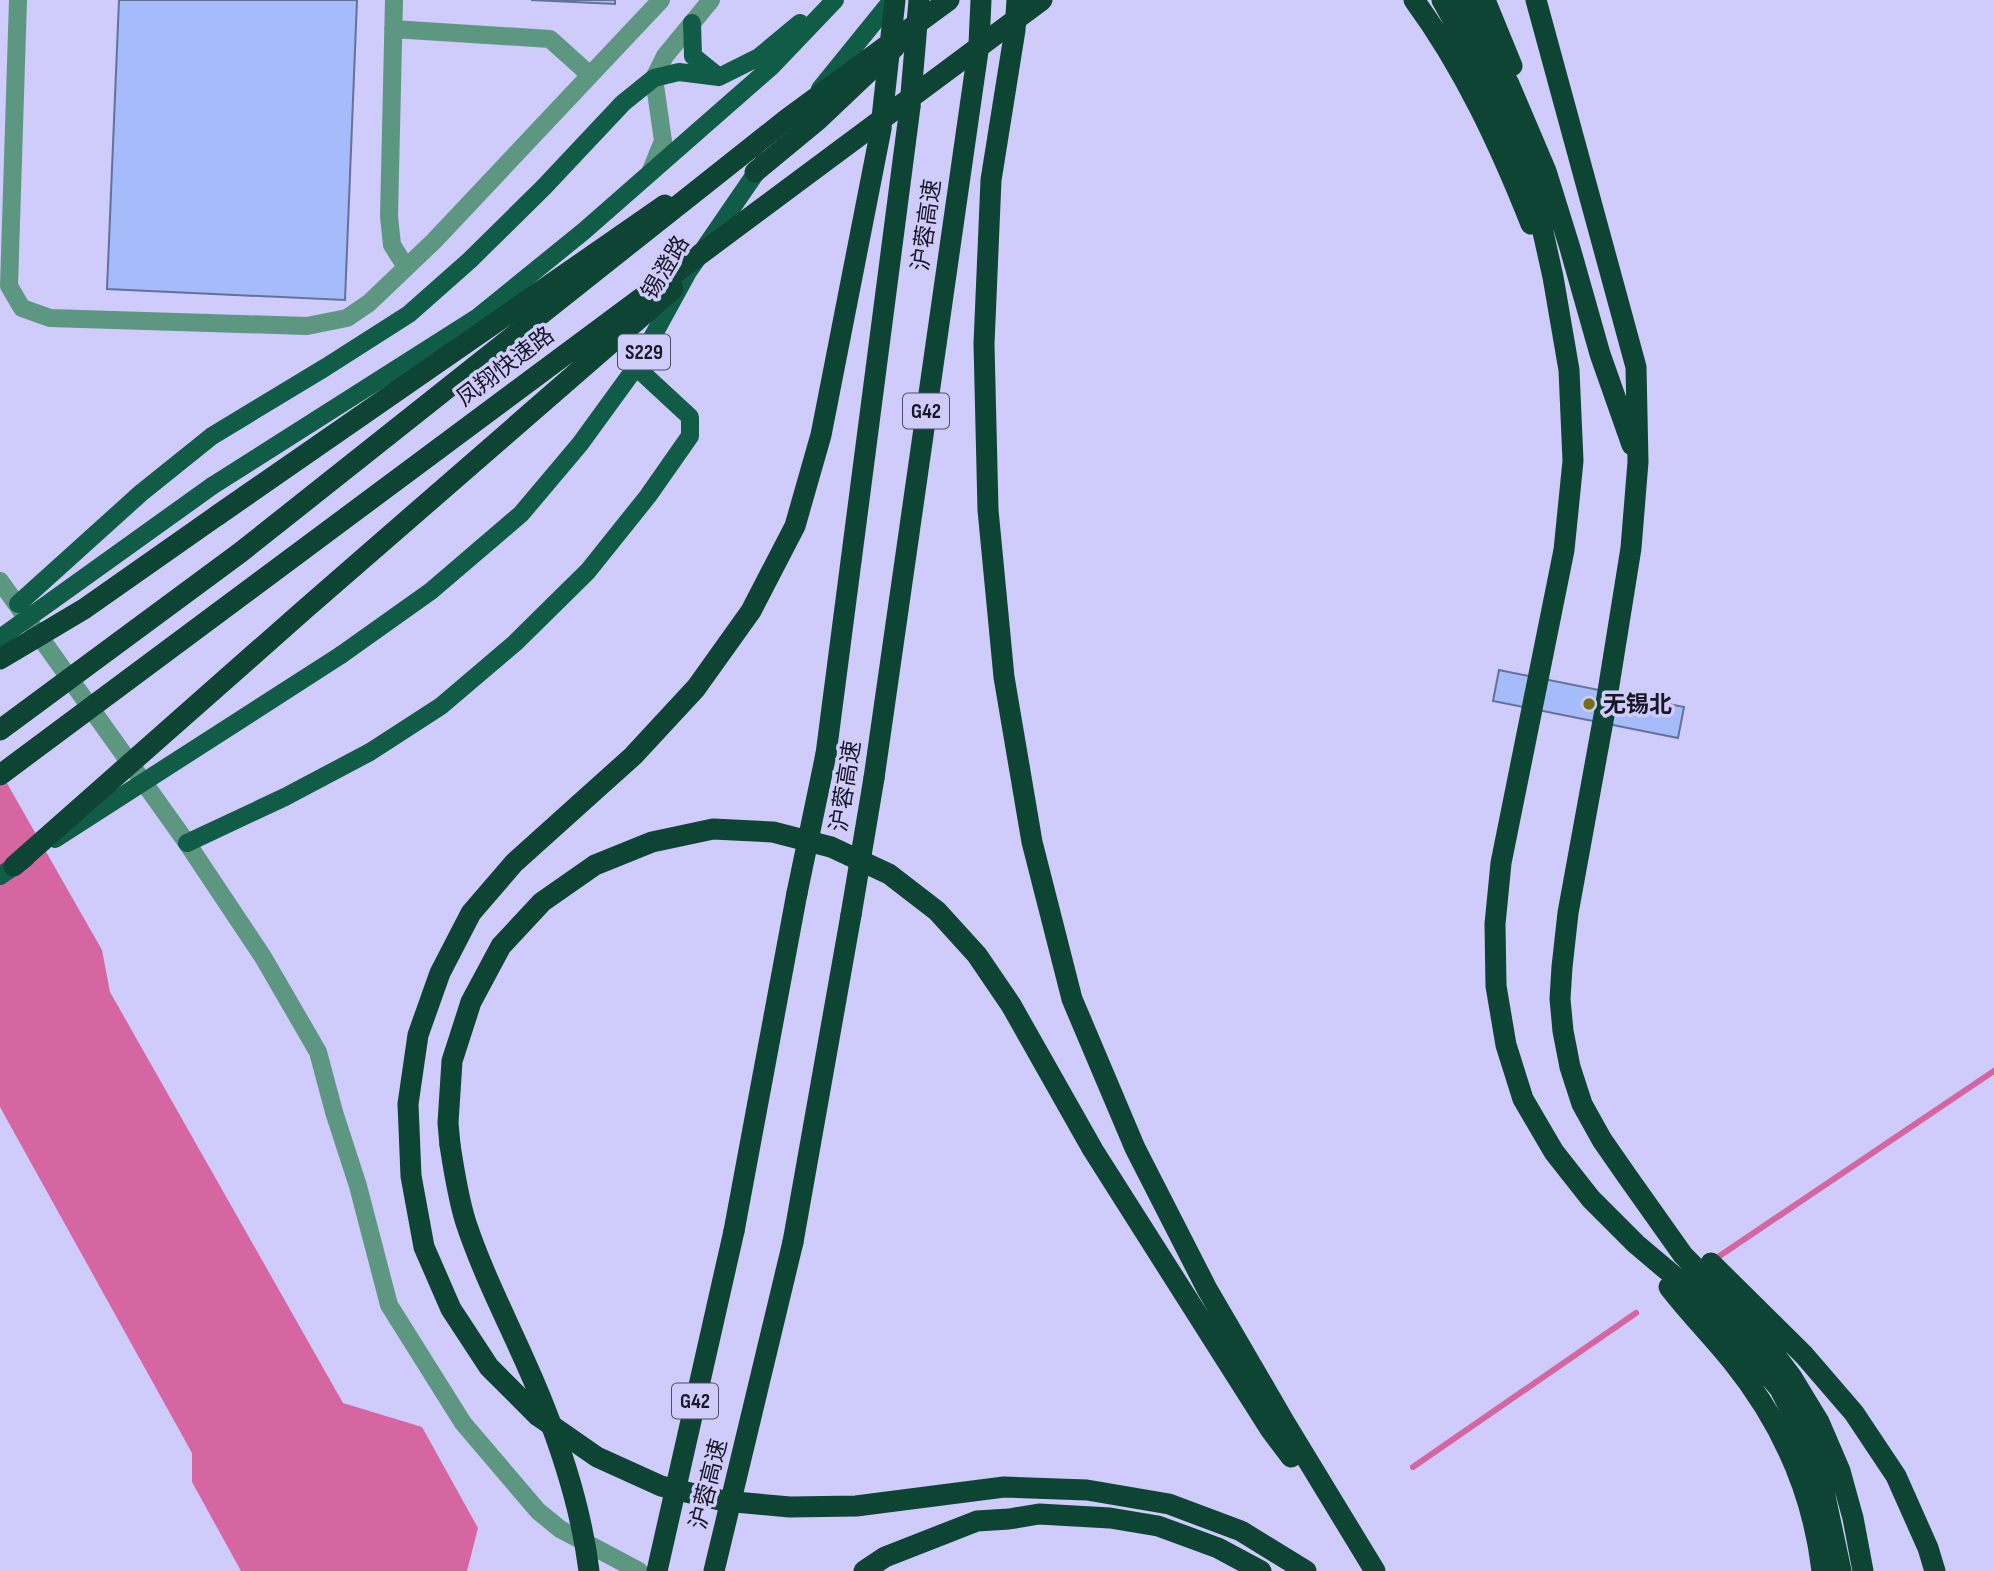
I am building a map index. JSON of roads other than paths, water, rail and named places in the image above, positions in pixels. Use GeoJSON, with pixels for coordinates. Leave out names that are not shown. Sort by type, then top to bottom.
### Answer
{"type":"FeatureCollection","features":[{"type":"Feature","properties":{"kind":"highway"},"geometry":{"type":"LineString","coordinates":[[894,0],[881,129],[821,435],[795,526],[751,611],[696,688],[633,756],[514,863],[471,913],[440,973],[418,1035],[408,1104],[411,1176],[424,1247],[451,1309],[489,1367],[538,1416],[597,1457],[661,1486],[724,1502],[790,1507],[856,1506],[1004,1487],[1087,1490],[1181,1508],[1241,1531],[1306,1571]]}},
{"type":"Feature","properties":{"kind":"highway","name":"沪蓉高速"},"geometry":{"type":"LineString","coordinates":[[657,1571],[734,1231],[826,754],[910,107],[919,0]]}},
{"type":"Feature","properties":{"kind":"highway"},"geometry":{"type":"LineString","coordinates":[[755,172],[827,112],[942,0]]}},
{"type":"Feature","properties":{"kind":"highway","name":"凤翔快速路"},"geometry":{"type":"LineString","coordinates":[[0,730],[241,552],[788,119],[949,0]]}},
{"type":"Feature","properties":{"kind":"highway","name":"沪蓉高速"},"geometry":{"type":"LineString","coordinates":[[714,1571],[793,1242],[851,915],[874,778],[979,44],[981,0]]}},
{"type":"Feature","properties":{"kind":"highway"},"geometry":{"type":"LineString","coordinates":[[1017,0],[1015,30],[991,180],[984,344],[988,510],[1004,677],[1032,842],[1072,999],[1135,1148],[1207,1289],[1373,1568]]}},
{"type":"Feature","properties":{"kind":"highway","name":"凤翔快速路"},"geometry":{"type":"LineString","coordinates":[[0,775],[1042,0]]}},
{"type":"Feature","properties":{"kind":"highway"},"geometry":{"type":"LineString","coordinates":[[1414,0],[1429,20],[1476,102],[1516,187],[1553,277]]}},
{"type":"Feature","properties":{"kind":"highway"},"geometry":{"type":"LineString","coordinates":[[1442,0],[1489,49]]}},
{"type":"Feature","properties":{"kind":"highway"},"geometry":{"type":"LineString","coordinates":[[1463,0],[1556,166],[1570,248],[1600,354],[1638,462]]}},
{"type":"Feature","properties":{"kind":"highway"},"geometry":{"type":"LineString","coordinates":[[1485,0],[1494,92],[1531,178],[1553,277],[1569,370],[1573,461],[1563,550],[1502,863],[1495,924],[1496,986],[1506,1045],[1523,1100],[1554,1152],[1591,1199],[1636,1244],[1681,1282],[1746,1349],[1780,1389],[1822,1482],[1841,1571]]}},
{"type":"Feature","properties":{"kind":"highway"},"geometry":{"type":"LineString","coordinates":[[1536,0],[1636,367],[1638,462],[1631,548],[1568,913],[1562,967],[1560,999],[1570,1068],[1582,1104],[1602,1140],[1627,1176],[1683,1255],[1756,1330],[1791,1376],[1819,1422],[1840,1471],[1853,1518],[1863,1571]]}},
{"type":"Feature","properties":{"kind":"highway"},"geometry":{"type":"LineString","coordinates":[[0,659],[85,609],[788,119]]}},
{"type":"Feature","properties":{"kind":"highway"},"geometry":{"type":"LineString","coordinates":[[7,871],[804,176]]}},
{"type":"Feature","properties":{"kind":"highway"},"geometry":{"type":"LineString","coordinates":[[589,1571],[576,1500],[544,1406],[482,1267],[465,1221],[450,1144],[453,1061],[471,1002],[502,946],[542,902],[595,865],[652,842],[713,829],[773,832],[831,847],[889,874],[937,911],[977,955],[1011,1005],[1093,1150],[1270,1429],[1373,1568]]}},
{"type":"Feature","properties":{"kind":"highway"},"geometry":{"type":"LineString","coordinates":[[1627,1176],[1804,1355],[1854,1413],[1896,1476],[1928,1548],[1935,1571]]}},
{"type":"Feature","properties":{"kind":"highway"},"geometry":{"type":"LineString","coordinates":[[1636,1244],[1762,1401],[1786,1444],[1806,1492],[1818,1539],[1822,1571]]}},
{"type":"Feature","properties":{"kind":"highway"},"geometry":{"type":"LineString","coordinates":[[864,1571],[885,1557],[976,1521],[1039,1514],[1110,1518],[1158,1527],[1218,1548],[1261,1571]]}},
{"type":"Feature","properties":{"kind":"main road"},"geometry":{"type":"LineString","coordinates":[[18,604],[141,493],[212,436],[409,313],[470,260],[623,103],[654,78],[679,72],[719,77],[760,57],[827,0]]}},
{"type":"Feature","properties":{"kind":"main road"},"geometry":{"type":"LineString","coordinates":[[0,638],[212,486],[478,317],[584,231],[771,67],[835,0]]}},
{"type":"Feature","properties":{"kind":"main road","name":"锡澄路"},"geometry":{"type":"LineString","coordinates":[[7,871],[341,655],[430,591],[521,514],[580,444],[636,367],[688,272],[755,172],[851,49],[894,0]]}},
{"type":"Feature","properties":{"kind":"main road"},"geometry":{"type":"LineString","coordinates":[[692,23],[692,56],[719,77]]}},
{"type":"Feature","properties":{"kind":"main road"},"geometry":{"type":"LineString","coordinates":[[187,843],[285,797],[370,752],[441,706],[515,643],[588,571],[648,496],[690,436],[690,417],[636,367]]}},
{"type":"Feature","properties":{"kind":"street"},"geometry":{"type":"LineString","coordinates":[[18,0],[9,286],[22,308],[50,318],[307,326],[348,318],[369,303],[443,231],[662,0]]}},
{"type":"Feature","properties":{"kind":"street"},"geometry":{"type":"LineString","coordinates":[[394,0],[389,216],[392,245],[406,267]]}},
{"type":"Feature","properties":{"kind":"street"},"geometry":{"type":"LineString","coordinates":[[650,173],[663,141],[654,78],[665,56],[711,0]]}},
{"type":"Feature","properties":{"kind":"street"},"geometry":{"type":"LineString","coordinates":[[393,29],[550,39],[590,75]]}},
{"type":"Feature","properties":{"kind":"street"},"geometry":{"type":"LineString","coordinates":[[0,581],[187,843],[263,957],[318,1052],[358,1186],[389,1305],[463,1423],[538,1511],[561,1529],[639,1571]]}},
{"type":"Feature","properties":{"kind":"waterway"},"geometry":{"type":"LineString","coordinates":[[1718,1257],[1994,1071]]}},
{"type":"Feature","properties":{"kind":"waterway"},"geometry":{"type":"LineString","coordinates":[[1413,1467],[1636,1313]]}},
{"type":"Feature","properties":{"kind":"place","name":"无锡北"},"geometry":{"type":"Point","coordinates":[1589,704]}}]}
